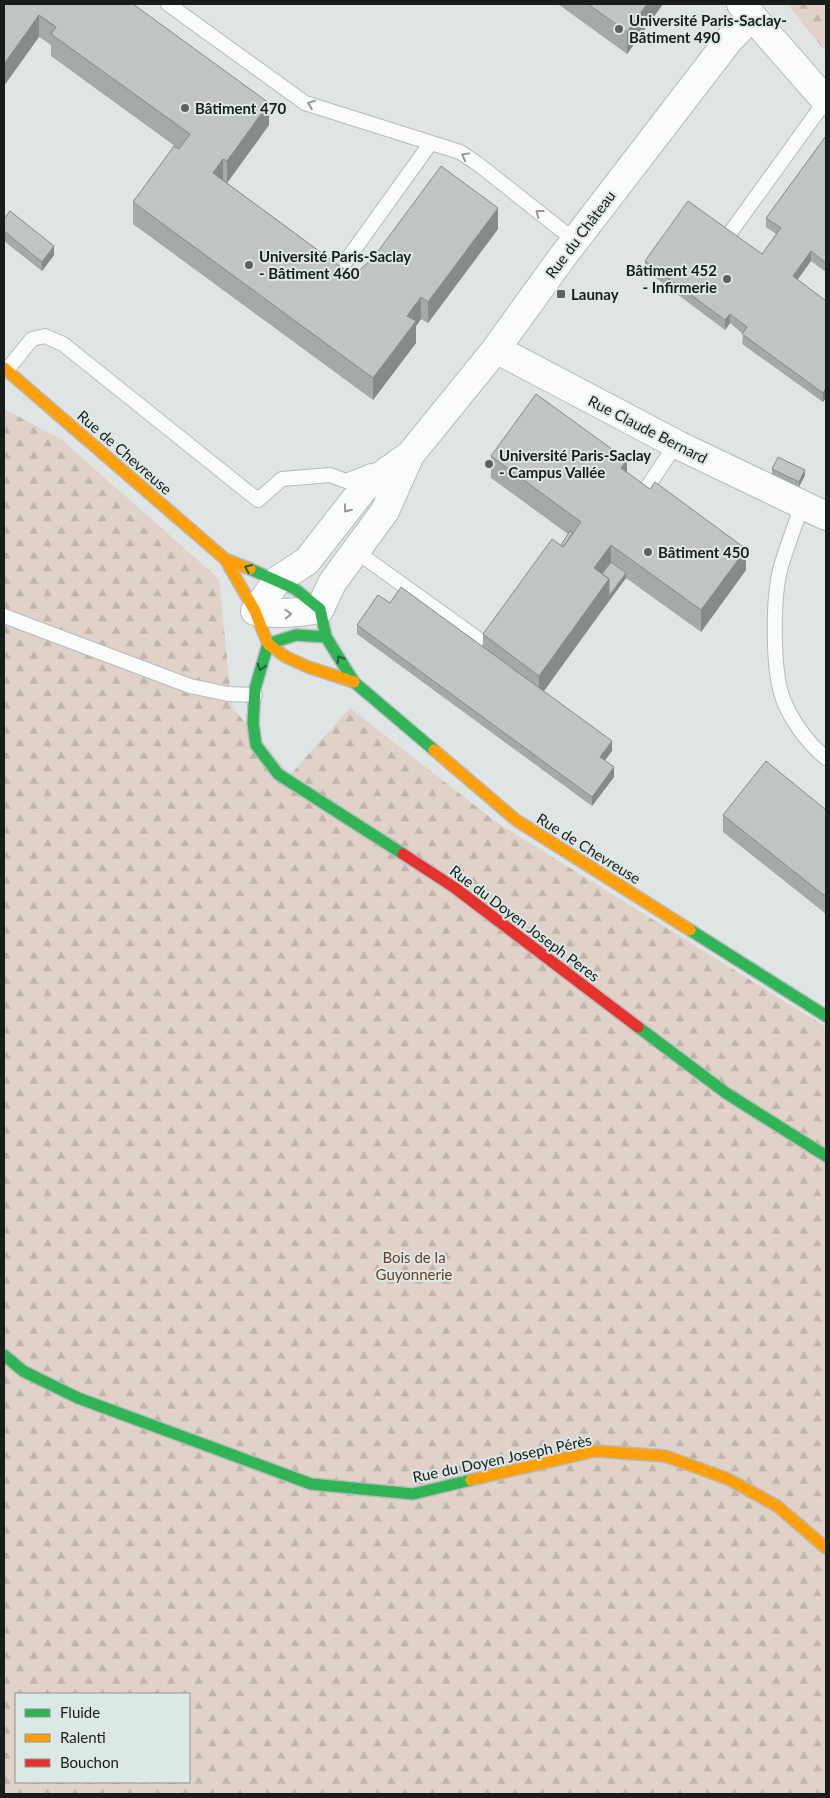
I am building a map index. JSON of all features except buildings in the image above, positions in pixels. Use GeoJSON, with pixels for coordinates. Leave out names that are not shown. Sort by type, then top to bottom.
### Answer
{"type":"FeatureCollection","features":[{"type":"Feature","properties":{"kind":"street","name":"Rue du Château"},"geometry":{"type":"LineString","coordinates":[[320,609],[332,583],[357,552],[385,511],[410,455],[496,349],[574,240],[729,40],[747,10],[826,100]]}},
{"type":"Feature","properties":{"kind":"street","name":"Rue Claude Bernard"},"geometry":{"type":"LineString","coordinates":[[496,349],[676,444],[826,516]]}},
{"type":"Feature","properties":{"kind":"street","name":"Rue de Chevreuse"},"geometry":{"type":"LineString","coordinates":[[6,369],[225,559]]}},
{"type":"Feature","properties":{"kind":"street","name":"Rue du Château"},"geometry":{"type":"LineString","coordinates":[[255,611],[278,580],[307,561],[364,488],[410,455]]}},
{"type":"Feature","properties":{"kind":"street"},"geometry":{"type":"LineString","coordinates":[[225,559],[278,580],[295,589],[320,609],[326,637],[354,682]]}},
{"type":"Feature","properties":{"kind":"street"},"geometry":{"type":"LineString","coordinates":[[225,559],[255,611],[268,644],[286,657],[308,667],[354,682]]}},
{"type":"Feature","properties":{"kind":"street"},"geometry":{"type":"LineString","coordinates":[[255,611],[272,614],[320,609]]}},
{"type":"Feature","properties":{"kind":"street"},"geometry":{"type":"LineString","coordinates":[[268,644],[284,636],[301,633],[326,637]]}},
{"type":"Feature","properties":{"kind":"street"},"geometry":{"type":"LineString","coordinates":[[290,673],[308,667],[319,654],[326,637]]}},
{"type":"Feature","properties":{"kind":"street","name":"Rue du Doyen Joseph Peres"},"geometry":{"type":"LineString","coordinates":[[268,644],[255,692],[253,723],[256,745],[278,774],[455,888],[726,1092],[826,1156]]}},
{"type":"Feature","properties":{"kind":"street"},"geometry":{"type":"LineString","coordinates":[[255,692],[272,680]]}},
{"type":"Feature","properties":{"kind":"street","name":"Rue de Chevreuse"},"geometry":{"type":"LineString","coordinates":[[354,682],[516,820],[826,1016]]}},
{"type":"Feature","properties":{"kind":"street","name":"Rue du Doyen Joseph Pérès"},"geometry":{"type":"LineString","coordinates":[[4,1356],[23,1371],[78,1398],[311,1484],[413,1494],[595,1451],[665,1456],[728,1479],[777,1506],[826,1548]]}},
{"type":"Feature","properties":{"kind":"lane"},"geometry":{"type":"LineString","coordinates":[[168,4],[305,102],[430,144],[460,152],[574,240]]}},
{"type":"Feature","properties":{"kind":"lane"},"geometry":{"type":"LineString","coordinates":[[730,234],[826,100]]}},
{"type":"Feature","properties":{"kind":"lane"},"geometry":{"type":"LineString","coordinates":[[346,261],[430,144]]}},
{"type":"Feature","properties":{"kind":"lane"},"geometry":{"type":"LineString","coordinates":[[6,369],[32,339],[45,336],[62,344],[258,500],[282,479],[330,475],[346,481],[410,455]]}},
{"type":"Feature","properties":{"kind":"lane"},"geometry":{"type":"LineString","coordinates":[[637,502],[676,444]]}},
{"type":"Feature","properties":{"kind":"lane"},"geometry":{"type":"LineString","coordinates":[[802,505],[780,571],[776,608],[776,655],[780,689],[791,717],[826,758]]}},
{"type":"Feature","properties":{"kind":"lane"},"geometry":{"type":"LineString","coordinates":[[357,552],[478,639]]}},
{"type":"Feature","properties":{"kind":"lane"},"geometry":{"type":"LineString","coordinates":[[4,616],[190,686],[228,694],[255,692]]}},
{"type":"Feature","properties":{"kind":"green space"},"geometry":{"type":"Polygon","coordinates":[[[787,4],[826,4],[826,52],[787,4]]]}},
{"type":"Feature","properties":{"kind":"green space","name":"Bois de la Guyonnerie"},"geometry":{"type":"Polygon","coordinates":[[[4,409],[61,439],[219,579],[232,707],[290,775],[350,708],[496,822],[826,1027],[826,1794],[4,1794],[4,409]]]}},
{"type":"Feature","properties":{"kind":"traffic: fast"},"geometry":{"type":"LineString","coordinates":[[250,569],[295,589],[320,609],[326,637],[354,682],[434,750]]}},
{"type":"Feature","properties":{"kind":"traffic: fast"},"geometry":{"type":"LineString","coordinates":[[326,637],[296,635],[268,644],[255,689],[253,723],[256,745],[278,774],[403,854]]}},
{"type":"Feature","properties":{"kind":"traffic: fast"},"geometry":{"type":"LineString","coordinates":[[690,930],[826,1016]]}},
{"type":"Feature","properties":{"kind":"traffic: fast"},"geometry":{"type":"LineString","coordinates":[[638,1027],[726,1093],[826,1156]]}},
{"type":"Feature","properties":{"kind":"traffic: fast"},"geometry":{"type":"LineString","coordinates":[[4,1355],[23,1371],[78,1398],[311,1484],[413,1494],[471,1480]]}},
{"type":"Feature","properties":{"kind":"traffic: slow"},"geometry":{"type":"LineString","coordinates":[[4,368],[225,559],[250,569]]}},
{"type":"Feature","properties":{"kind":"traffic: slow"},"geometry":{"type":"LineString","coordinates":[[225,559],[255,611],[268,644],[286,657],[308,667],[354,682]]}},
{"type":"Feature","properties":{"kind":"traffic: slow"},"geometry":{"type":"LineString","coordinates":[[434,750],[516,820],[690,930]]}},
{"type":"Feature","properties":{"kind":"traffic: slow"},"geometry":{"type":"LineString","coordinates":[[471,1480],[595,1451],[665,1456],[728,1479],[777,1506],[826,1548]]}},
{"type":"Feature","properties":{"kind":"traffic: jam"},"geometry":{"type":"LineString","coordinates":[[403,854],[455,888],[638,1027]]}},
{"type":"Feature","properties":{"kind":"place","name":"Université Paris-Saclay- Bâtiment 490"},"geometry":{"type":"Point","coordinates":[619,29]}},
{"type":"Feature","properties":{"kind":"place","name":"Bâtiment 470"},"geometry":{"type":"Point","coordinates":[185,108]}},
{"type":"Feature","properties":{"kind":"place","name":"Université Paris-Saclay - Bâtiment 460"},"geometry":{"type":"Point","coordinates":[249,265]}},
{"type":"Feature","properties":{"kind":"place","name":"Bâtiment 452 - Infirmerie"},"geometry":{"type":"Point","coordinates":[727,279]}},
{"type":"Feature","properties":{"kind":"place","name":"Launay"},"geometry":{"type":"Point","coordinates":[561,294]}},
{"type":"Feature","properties":{"kind":"place","name":"Université Paris-Saclay - Campus Vallée"},"geometry":{"type":"Point","coordinates":[489,464]}},
{"type":"Feature","properties":{"kind":"place","name":"Bâtiment 450"},"geometry":{"type":"Point","coordinates":[648,552]}}]}
